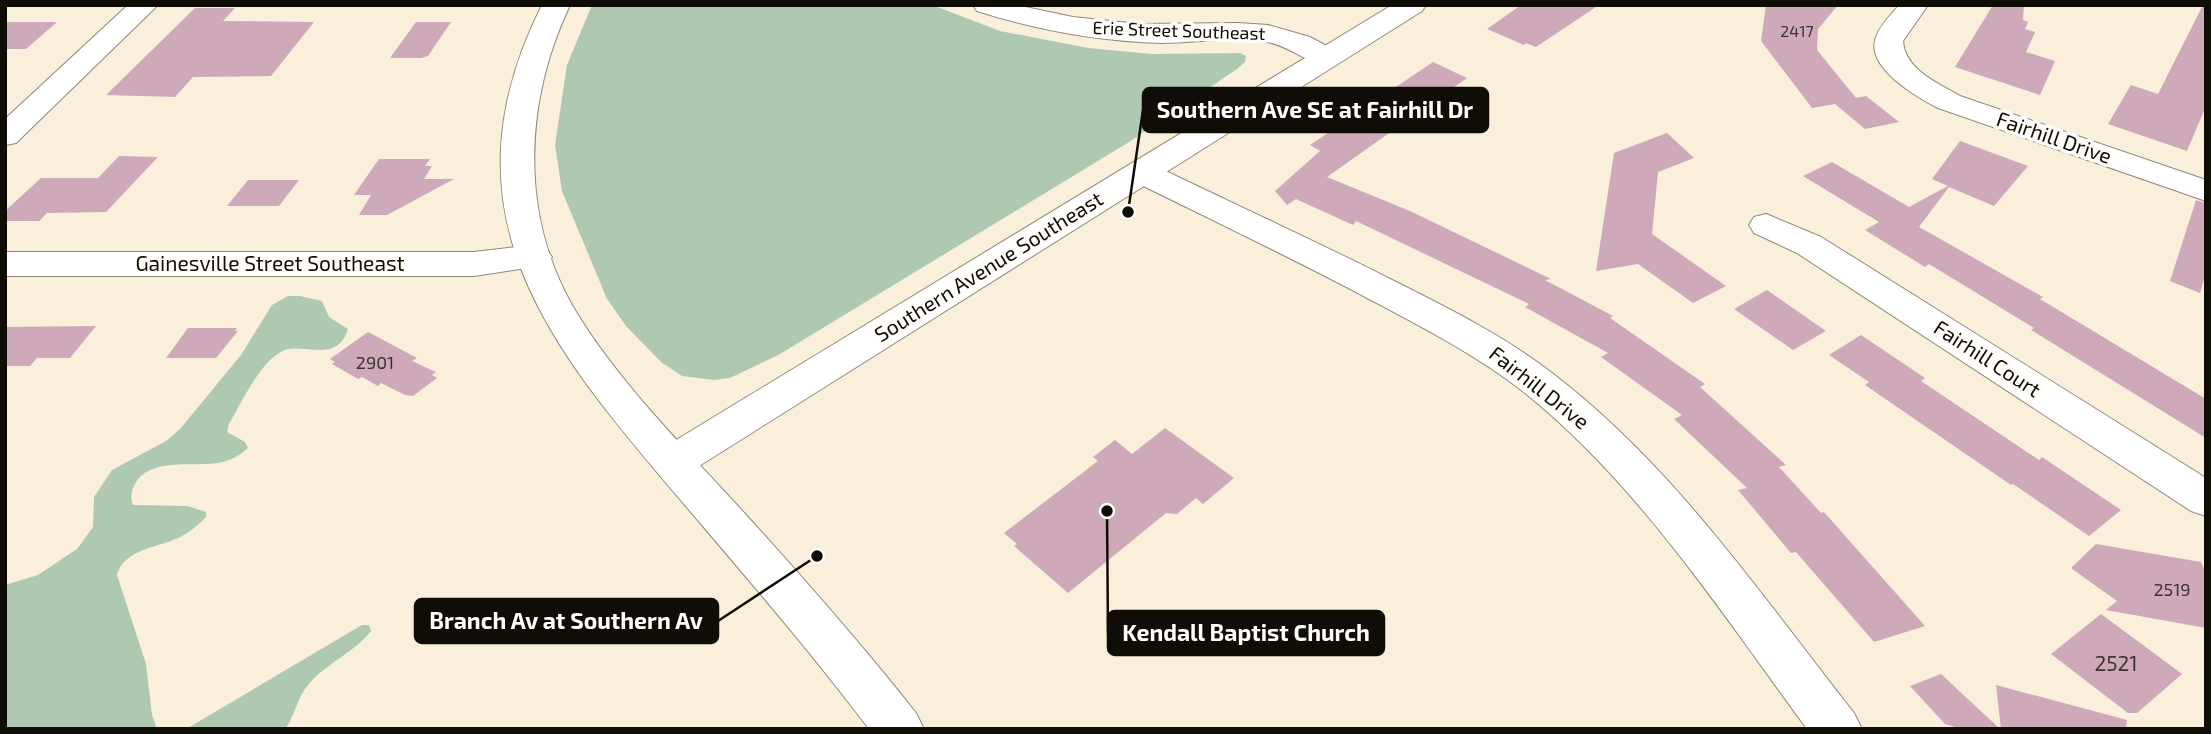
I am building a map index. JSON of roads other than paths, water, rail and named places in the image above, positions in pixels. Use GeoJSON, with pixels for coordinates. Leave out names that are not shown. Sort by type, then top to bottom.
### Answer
{"type":"FeatureCollection","features":[{"type":"Feature","properties":{"kind":"main road"},"geometry":{"type":"LineString","coordinates":[[5,136],[144,5]]}},
{"type":"Feature","properties":{"kind":"main road"},"geometry":{"type":"LineString","coordinates":[[556,5],[528,68],[517,136],[520,197],[534,257],[556,306],[594,368],[787,591],[899,729]]}},
{"type":"Feature","properties":{"kind":"main road","name":"Erie Street Southeast"},"geometry":{"type":"LineString","coordinates":[[987,5],[1060,23],[1117,31],[1172,34],[1261,32],[1283,37],[1326,57]]}},
{"type":"Feature","properties":{"kind":"main road","name":"Southern Avenue Southeast"},"geometry":{"type":"LineString","coordinates":[[673,462],[1412,5]]}},
{"type":"Feature","properties":{"kind":"main road","name":"Fairhill Drive"},"geometry":{"type":"LineString","coordinates":[[1914,5],[1889,39],[1889,51],[1898,66],[1916,83],[1949,102],[2206,191]]}},
{"type":"Feature","properties":{"kind":"main road","name":"Fairhill Drive"},"geometry":{"type":"LineString","coordinates":[[1141,172],[1433,316],[1477,340],[1541,385],[1606,442],[1670,513],[1837,729]]}},
{"type":"Feature","properties":{"kind":"main road","name":"Fairhill Court"},"geometry":{"type":"LineString","coordinates":[[1766,225],[1809,245],[2206,499]]}},
{"type":"Feature","properties":{"kind":"main road","name":"Gainesville Street Southeast"},"geometry":{"type":"LineString","coordinates":[[5,264],[474,264],[534,257]]}},
{"type":"Feature","properties":{"kind":"place","name":"Southern Ave SE at Fairhill Dr"},"geometry":{"type":"Point","coordinates":[1128,212]}},
{"type":"Feature","properties":{"kind":"place","name":"Kendall Baptist Church"},"geometry":{"type":"Point","coordinates":[1107,511]}},
{"type":"Feature","properties":{"kind":"place","name":"Branch Av at Southern Av"},"geometry":{"type":"Point","coordinates":[817,556]}}]}
